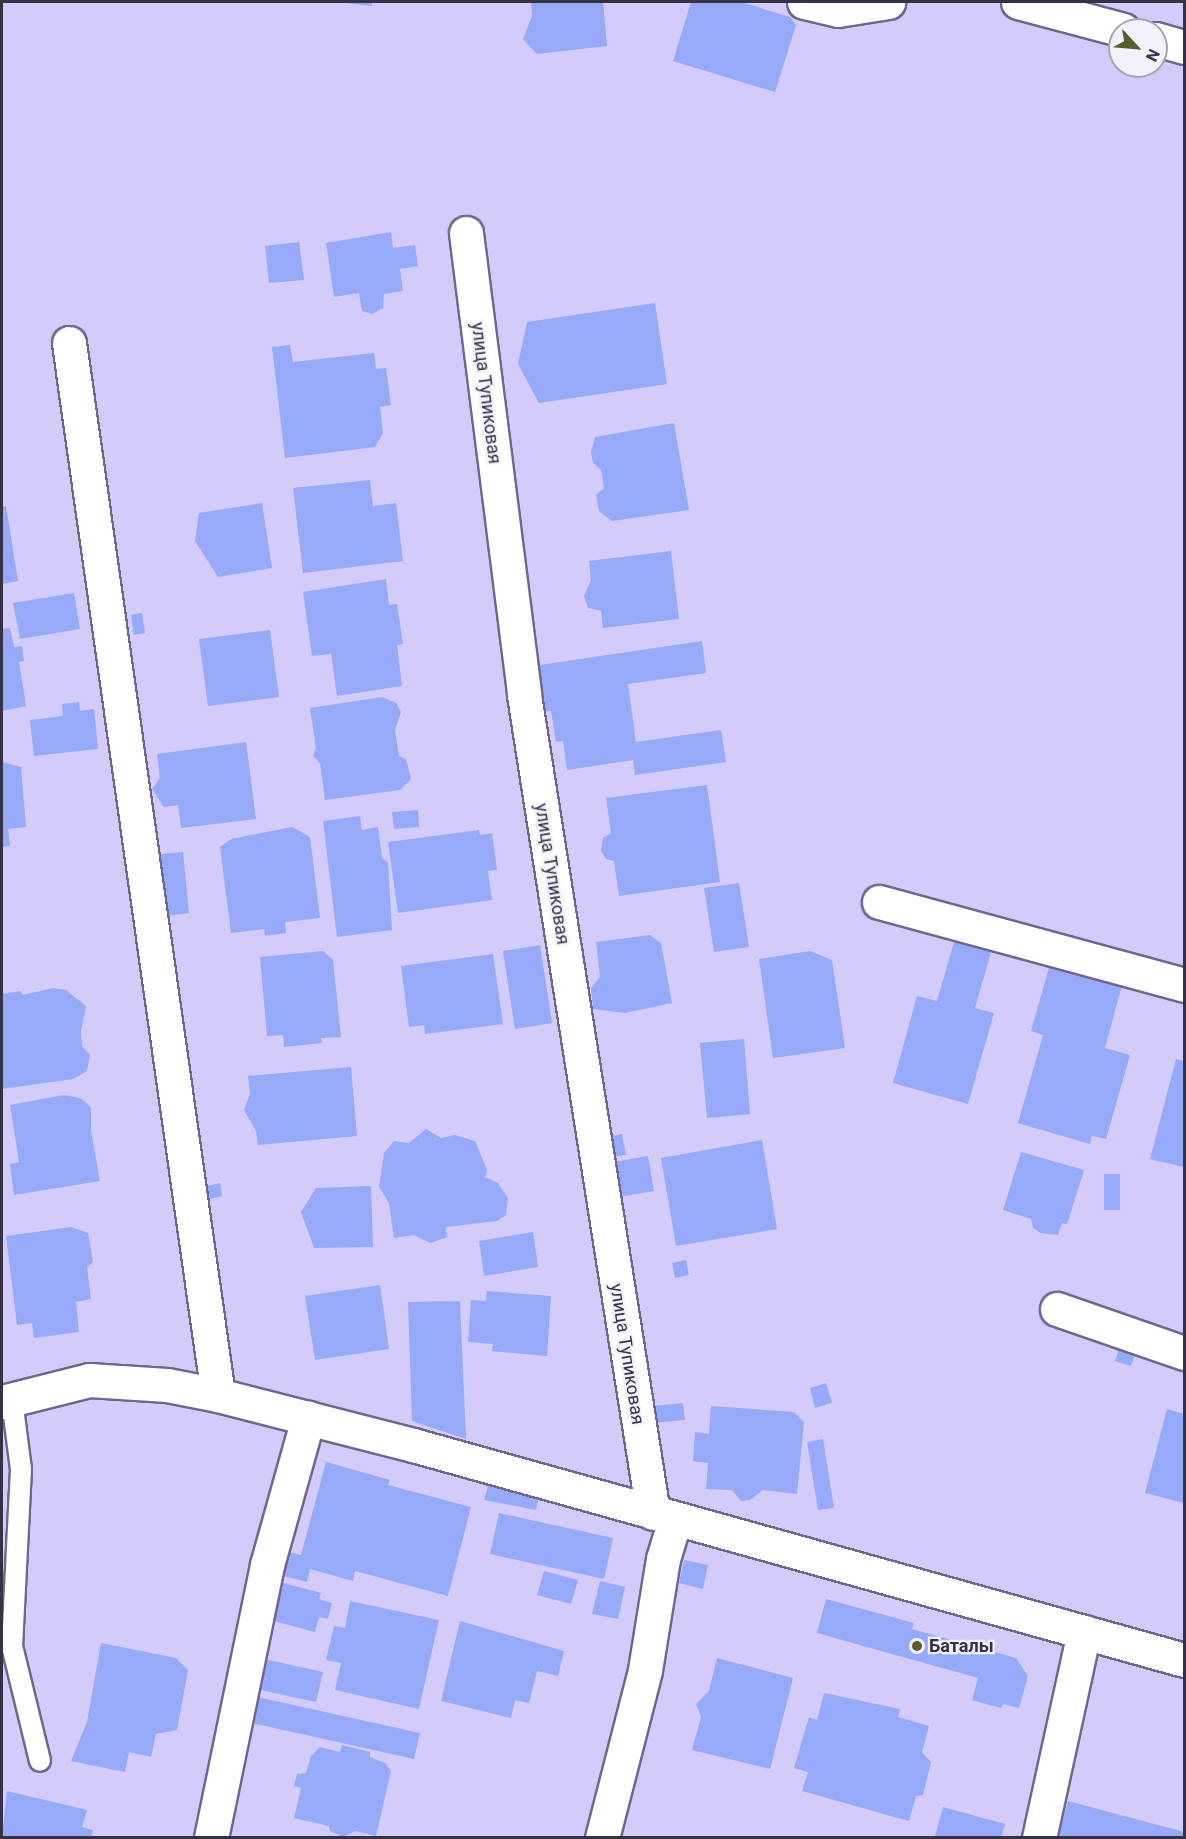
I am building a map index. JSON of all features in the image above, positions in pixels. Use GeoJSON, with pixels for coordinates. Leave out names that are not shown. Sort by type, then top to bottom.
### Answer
{"type":"FeatureCollection","features":[{"type":"Feature","properties":{"kind":"street"},"geometry":{"type":"LineString","coordinates":[[804,2],[838,10],[888,2]]}},
{"type":"Feature","properties":{"kind":"street"},"geometry":{"type":"LineString","coordinates":[[1018,2],[1108,26]]}},
{"type":"Feature","properties":{"kind":"street"},"geometry":{"type":"LineString","coordinates":[[1168,42],[1185,47]]}},
{"type":"Feature","properties":{"kind":"street","name":"улица Тупиковая"},"geometry":{"type":"LineString","coordinates":[[466,233],[524,695],[664,1516]]}},
{"type":"Feature","properties":{"kind":"street"},"geometry":{"type":"LineString","coordinates":[[69,343],[218,1395]]}},
{"type":"Feature","properties":{"kind":"street"},"geometry":{"type":"LineString","coordinates":[[879,902],[1185,986]]}},
{"type":"Feature","properties":{"kind":"street"},"geometry":{"type":"LineString","coordinates":[[1057,1309],[1185,1353]]}},
{"type":"Feature","properties":{"kind":"street"},"geometry":{"type":"LineString","coordinates":[[7,1401],[99,1380],[167,1385],[218,1395],[1185,1660]]}},
{"type":"Feature","properties":{"kind":"street"},"geometry":{"type":"LineString","coordinates":[[211,1838],[267,1565],[308,1418]]}},
{"type":"Feature","properties":{"kind":"street"},"geometry":{"type":"LineString","coordinates":[[602,1838],[645,1670],[663,1559],[664,1516]]}},
{"type":"Feature","properties":{"kind":"street"},"geometry":{"type":"LineString","coordinates":[[1039,1838],[1084,1632]]}},
{"type":"Feature","properties":{"kind":"lane"},"geometry":{"type":"LineString","coordinates":[[7,1401],[21,1469],[12,1646],[40,1761]]}},
{"type":"Feature","properties":{"kind":"building"},"geometry":{"type":"Polygon","coordinates":[[[336,2],[372,2],[372,6],[336,2]]]}},
{"type":"Feature","properties":{"kind":"building"},"geometry":{"type":"Polygon","coordinates":[[[531,2],[603,2],[607,46],[537,54],[523,39],[532,16],[531,2]]]}},
{"type":"Feature","properties":{"kind":"building"},"geometry":{"type":"Polygon","coordinates":[[[691,2],[741,2],[790,17],[796,25],[775,92],[673,61],[691,2]]]}},
{"type":"Feature","properties":{"kind":"building"},"geometry":{"type":"Polygon","coordinates":[[[391,232],[393,248],[415,245],[418,266],[400,269],[403,291],[384,294],[383,308],[372,314],[362,311],[359,293],[334,297],[326,243],[391,232]]]}},
{"type":"Feature","properties":{"kind":"building"},"geometry":{"type":"Polygon","coordinates":[[[299,242],[304,280],[269,283],[265,246],[299,242]]]}},
{"type":"Feature","properties":{"kind":"building"},"geometry":{"type":"Polygon","coordinates":[[[655,303],[667,384],[539,403],[518,364],[527,322],[655,303]]]}},
{"type":"Feature","properties":{"kind":"building"},"geometry":{"type":"Polygon","coordinates":[[[290,345],[293,362],[374,353],[376,369],[386,368],[391,405],[380,407],[383,433],[375,447],[285,458],[272,347],[290,345]]]}},
{"type":"Feature","properties":{"kind":"building"},"geometry":{"type":"Polygon","coordinates":[[[674,423],[689,510],[612,521],[599,511],[596,495],[604,488],[601,470],[593,463],[591,452],[595,437],[674,423]]]}},
{"type":"Feature","properties":{"kind":"building"},"geometry":{"type":"Polygon","coordinates":[[[370,480],[373,506],[396,503],[403,561],[303,573],[293,488],[370,480]]]}},
{"type":"Feature","properties":{"kind":"building"},"geometry":{"type":"Polygon","coordinates":[[[262,503],[272,568],[218,577],[195,541],[199,513],[262,503]]]}},
{"type":"Feature","properties":{"kind":"building"},"geometry":{"type":"Polygon","coordinates":[[[6,506],[18,581],[2,584],[2,507],[6,506]]]}},
{"type":"Feature","properties":{"kind":"building"},"geometry":{"type":"Polygon","coordinates":[[[671,551],[679,619],[603,628],[601,611],[588,608],[584,596],[591,580],[589,561],[671,551]]]}},
{"type":"Feature","properties":{"kind":"building"},"geometry":{"type":"Polygon","coordinates":[[[386,579],[389,605],[397,604],[403,644],[397,645],[402,686],[337,696],[331,654],[312,656],[303,592],[386,579]]]}},
{"type":"Feature","properties":{"kind":"building"},"geometry":{"type":"Polygon","coordinates":[[[74,593],[80,629],[20,639],[13,603],[74,593]]]}},
{"type":"Feature","properties":{"kind":"building"},"geometry":{"type":"Polygon","coordinates":[[[142,613],[145,633],[134,635],[131,615],[142,613]]]}},
{"type":"Feature","properties":{"kind":"building"},"geometry":{"type":"Polygon","coordinates":[[[10,628],[14,647],[22,646],[24,661],[19,662],[26,706],[2,711],[2,629],[10,628]]]}},
{"type":"Feature","properties":{"kind":"building"},"geometry":{"type":"Polygon","coordinates":[[[270,630],[279,697],[208,706],[199,639],[270,630]]]}},
{"type":"Feature","properties":{"kind":"building"},"geometry":{"type":"Polygon","coordinates":[[[702,641],[706,673],[628,684],[636,742],[721,730],[726,762],[635,775],[633,760],[567,770],[563,741],[556,742],[551,711],[539,712],[533,666],[702,641]]]}},
{"type":"Feature","properties":{"kind":"building"},"geometry":{"type":"Polygon","coordinates":[[[382,697],[396,703],[401,712],[395,730],[399,756],[406,759],[411,779],[400,790],[325,800],[320,763],[313,756],[316,748],[310,708],[382,697]]]}},
{"type":"Feature","properties":{"kind":"building"},"geometry":{"type":"Polygon","coordinates":[[[79,702],[80,711],[94,709],[98,749],[34,756],[30,720],[63,716],[62,704],[79,702]]]}},
{"type":"Feature","properties":{"kind":"building"},"geometry":{"type":"Polygon","coordinates":[[[246,742],[256,819],[181,828],[178,805],[164,807],[152,789],[160,778],[157,754],[246,742]]]}},
{"type":"Feature","properties":{"kind":"building"},"geometry":{"type":"Polygon","coordinates":[[[2,762],[21,767],[26,827],[8,829],[10,846],[2,847],[2,762]]]}},
{"type":"Feature","properties":{"kind":"building"},"geometry":{"type":"Polygon","coordinates":[[[707,785],[720,882],[619,896],[614,861],[606,859],[601,851],[603,838],[611,833],[606,798],[707,785]]]}},
{"type":"Feature","properties":{"kind":"building"},"geometry":{"type":"Polygon","coordinates":[[[418,810],[419,827],[394,829],[392,812],[418,810]]]}},
{"type":"Feature","properties":{"kind":"building"},"geometry":{"type":"Polygon","coordinates":[[[360,816],[362,830],[378,827],[382,857],[388,863],[392,930],[337,937],[323,821],[360,816]]]}},
{"type":"Feature","properties":{"kind":"building"},"geometry":{"type":"Polygon","coordinates":[[[292,827],[310,837],[320,918],[285,922],[286,933],[265,936],[264,929],[231,933],[220,847],[231,839],[292,827]]]}},
{"type":"Feature","properties":{"kind":"building"},"geometry":{"type":"Polygon","coordinates":[[[479,830],[480,835],[492,833],[497,870],[488,871],[492,900],[398,913],[388,842],[479,830]]]}},
{"type":"Feature","properties":{"kind":"building"},"geometry":{"type":"Polygon","coordinates":[[[183,852],[189,913],[159,917],[152,855],[183,852]]]}},
{"type":"Feature","properties":{"kind":"building"},"geometry":{"type":"Polygon","coordinates":[[[739,883],[749,947],[714,952],[704,888],[739,883]]]}},
{"type":"Feature","properties":{"kind":"building"},"geometry":{"type":"Polygon","coordinates":[[[650,935],[661,943],[672,1003],[625,1013],[593,1009],[591,988],[600,977],[596,942],[650,935]]]}},
{"type":"Feature","properties":{"kind":"building"},"geometry":{"type":"Polygon","coordinates":[[[954,942],[991,952],[975,1008],[994,1013],[968,1104],[893,1083],[917,996],[937,1001],[954,942]]]}},
{"type":"Feature","properties":{"kind":"building"},"geometry":{"type":"Polygon","coordinates":[[[540,945],[552,1023],[515,1029],[503,951],[540,945]]]}},
{"type":"Feature","properties":{"kind":"building"},"geometry":{"type":"Polygon","coordinates":[[[323,951],[333,960],[341,1037],[321,1038],[322,1043],[284,1047],[283,1035],[267,1036],[260,957],[323,951]]]}},
{"type":"Feature","properties":{"kind":"building"},"geometry":{"type":"Polygon","coordinates":[[[810,951],[832,960],[845,1048],[773,1058],[759,959],[810,951]]]}},
{"type":"Feature","properties":{"kind":"building"},"geometry":{"type":"Polygon","coordinates":[[[493,954],[503,1024],[425,1034],[424,1025],[409,1027],[401,966],[493,954]]]}},
{"type":"Feature","properties":{"kind":"building"},"geometry":{"type":"Polygon","coordinates":[[[1052,957],[1124,978],[1105,1048],[1130,1055],[1106,1139],[1092,1136],[1090,1144],[1018,1123],[1043,1035],[1031,1031],[1052,957]]]}},
{"type":"Feature","properties":{"kind":"building"},"geometry":{"type":"Polygon","coordinates":[[[53,988],[66,990],[86,1006],[81,1031],[82,1046],[90,1055],[87,1071],[73,1079],[2,1089],[2,994],[20,991],[23,995],[53,988]]]}},
{"type":"Feature","properties":{"kind":"building"},"geometry":{"type":"Polygon","coordinates":[[[744,1039],[750,1114],[707,1118],[700,1043],[744,1039]]]}},
{"type":"Feature","properties":{"kind":"building"},"geometry":{"type":"Polygon","coordinates":[[[1176,1059],[1184,1061],[1184,1167],[1150,1159],[1176,1059]]]}},
{"type":"Feature","properties":{"kind":"building"},"geometry":{"type":"Polygon","coordinates":[[[351,1067],[357,1136],[258,1145],[256,1131],[244,1110],[250,1094],[248,1076],[351,1067]]]}},
{"type":"Feature","properties":{"kind":"building"},"geometry":{"type":"Polygon","coordinates":[[[64,1095],[80,1098],[91,1107],[91,1131],[100,1181],[14,1195],[10,1164],[19,1162],[10,1105],[64,1095]]]}},
{"type":"Feature","properties":{"kind":"building"},"geometry":{"type":"Polygon","coordinates":[[[426,1129],[441,1138],[455,1135],[475,1141],[487,1170],[485,1177],[498,1183],[508,1198],[506,1215],[497,1221],[446,1227],[447,1237],[430,1243],[414,1235],[394,1238],[389,1203],[379,1187],[384,1153],[394,1141],[409,1143],[426,1129]]]}},
{"type":"Feature","properties":{"kind":"building"},"geometry":{"type":"Polygon","coordinates":[[[622,1134],[626,1155],[610,1157],[606,1137],[622,1134]]]}},
{"type":"Feature","properties":{"kind":"building"},"geometry":{"type":"Polygon","coordinates":[[[762,1140],[777,1229],[676,1246],[661,1158],[762,1140]]]}},
{"type":"Feature","properties":{"kind":"building"},"geometry":{"type":"Polygon","coordinates":[[[1021,1152],[1084,1170],[1067,1224],[1062,1223],[1058,1235],[1041,1233],[1033,1228],[1031,1219],[1003,1210],[1021,1152]]]}},
{"type":"Feature","properties":{"kind":"building"},"geometry":{"type":"Polygon","coordinates":[[[648,1156],[654,1191],[613,1198],[608,1163],[648,1156]]]}},
{"type":"Feature","properties":{"kind":"building"},"geometry":{"type":"Polygon","coordinates":[[[1104,1174],[1120,1174],[1120,1210],[1104,1210],[1104,1174]]]}},
{"type":"Feature","properties":{"kind":"building"},"geometry":{"type":"Polygon","coordinates":[[[220,1183],[222,1196],[210,1199],[207,1186],[220,1183]]]}},
{"type":"Feature","properties":{"kind":"building"},"geometry":{"type":"Polygon","coordinates":[[[371,1186],[373,1247],[314,1248],[301,1212],[316,1188],[371,1186]]]}},
{"type":"Feature","properties":{"kind":"building"},"geometry":{"type":"Polygon","coordinates":[[[71,1227],[88,1233],[93,1262],[87,1267],[91,1299],[76,1302],[79,1332],[34,1338],[32,1323],[17,1325],[6,1236],[71,1227]]]}},
{"type":"Feature","properties":{"kind":"building"},"geometry":{"type":"Polygon","coordinates":[[[533,1232],[538,1267],[484,1276],[479,1241],[533,1232]]]}},
{"type":"Feature","properties":{"kind":"building"},"geometry":{"type":"Polygon","coordinates":[[[686,1260],[689,1275],[675,1278],[672,1263],[686,1260]]]}},
{"type":"Feature","properties":{"kind":"building"},"geometry":{"type":"Polygon","coordinates":[[[380,1285],[389,1349],[315,1360],[305,1296],[380,1285]]]}},
{"type":"Feature","properties":{"kind":"building"},"geometry":{"type":"Polygon","coordinates":[[[487,1291],[551,1296],[547,1356],[492,1351],[493,1344],[468,1342],[471,1300],[486,1301],[487,1291]]]}},
{"type":"Feature","properties":{"kind":"building"},"geometry":{"type":"Polygon","coordinates":[[[460,1301],[466,1439],[412,1421],[408,1302],[460,1301]]]}},
{"type":"Feature","properties":{"kind":"building"},"geometry":{"type":"Polygon","coordinates":[[[1120,1346],[1136,1351],[1131,1366],[1115,1361],[1120,1346]]]}},
{"type":"Feature","properties":{"kind":"building"},"geometry":{"type":"Polygon","coordinates":[[[826,1383],[832,1403],[815,1408],[810,1388],[826,1383]]]}},
{"type":"Feature","properties":{"kind":"building"},"geometry":{"type":"Polygon","coordinates":[[[683,1403],[685,1420],[654,1423],[652,1406],[683,1403]]]}},
{"type":"Feature","properties":{"kind":"building"},"geometry":{"type":"Polygon","coordinates":[[[711,1406],[794,1412],[804,1422],[797,1494],[763,1490],[750,1500],[741,1501],[732,1490],[706,1489],[708,1463],[693,1461],[695,1432],[709,1434],[711,1406]]]}},
{"type":"Feature","properties":{"kind":"building"},"geometry":{"type":"Polygon","coordinates":[[[1167,1409],[1184,1414],[1184,1503],[1145,1493],[1167,1409]]]}},
{"type":"Feature","properties":{"kind":"building"},"geometry":{"type":"Polygon","coordinates":[[[823,1439],[834,1508],[818,1510],[807,1442],[823,1439]]]}},
{"type":"Feature","properties":{"kind":"building"},"geometry":{"type":"Polygon","coordinates":[[[326,1462],[390,1480],[388,1485],[471,1507],[448,1596],[355,1571],[353,1581],[310,1569],[307,1582],[280,1575],[286,1551],[301,1555],[326,1462]]]}},
{"type":"Feature","properties":{"kind":"building"},"geometry":{"type":"Polygon","coordinates":[[[488,1486],[539,1495],[536,1510],[484,1500],[488,1486]]]}},
{"type":"Feature","properties":{"kind":"building"},"geometry":{"type":"Polygon","coordinates":[[[499,1513],[613,1538],[604,1579],[490,1554],[499,1513]]]}},
{"type":"Feature","properties":{"kind":"building"},"geometry":{"type":"Polygon","coordinates":[[[684,1560],[708,1565],[703,1589],[679,1583],[684,1560]]]}},
{"type":"Feature","properties":{"kind":"building"},"geometry":{"type":"Polygon","coordinates":[[[544,1571],[578,1580],[571,1604],[537,1595],[544,1571]]]}},
{"type":"Feature","properties":{"kind":"building"},"geometry":{"type":"Polygon","coordinates":[[[276,1581],[321,1593],[319,1599],[332,1603],[328,1619],[319,1617],[315,1632],[266,1619],[276,1581]]]}},
{"type":"Feature","properties":{"kind":"building"},"geometry":{"type":"Polygon","coordinates":[[[600,1581],[625,1587],[618,1619],[592,1614],[600,1581]]]}},
{"type":"Feature","properties":{"kind":"building","name":"Баталы"},"geometry":{"type":"Polygon","coordinates":[[[826,1599],[914,1623],[912,1629],[1016,1658],[1028,1676],[1019,1708],[1003,1704],[1001,1708],[972,1700],[978,1678],[817,1633],[826,1599]]]}},
{"type":"Feature","properties":{"kind":"building"},"geometry":{"type":"Polygon","coordinates":[[[350,1601],[439,1620],[419,1709],[335,1690],[341,1663],[326,1660],[334,1626],[345,1628],[350,1601]]]}},
{"type":"Feature","properties":{"kind":"building"},"geometry":{"type":"Polygon","coordinates":[[[460,1621],[564,1651],[558,1676],[537,1671],[529,1703],[515,1700],[511,1718],[441,1701],[460,1621]]]}},
{"type":"Feature","properties":{"kind":"building"},"geometry":{"type":"Polygon","coordinates":[[[101,1643],[176,1658],[188,1670],[177,1730],[156,1734],[151,1757],[129,1752],[125,1772],[71,1761],[87,1722],[101,1643]]]}},
{"type":"Feature","properties":{"kind":"building"},"geometry":{"type":"Polygon","coordinates":[[[259,1658],[323,1672],[316,1702],[252,1688],[259,1658]]]}},
{"type":"Feature","properties":{"kind":"building"},"geometry":{"type":"Polygon","coordinates":[[[717,1658],[793,1678],[770,1769],[692,1750],[701,1717],[696,1704],[709,1691],[717,1658]]]}},
{"type":"Feature","properties":{"kind":"building"},"geometry":{"type":"Polygon","coordinates":[[[824,1693],[900,1709],[898,1717],[929,1726],[922,1752],[931,1762],[923,1795],[916,1796],[909,1821],[802,1791],[808,1772],[794,1768],[809,1717],[817,1720],[824,1693]]]}},
{"type":"Feature","properties":{"kind":"building"},"geometry":{"type":"Polygon","coordinates":[[[253,1696],[420,1733],[414,1759],[247,1722],[253,1696]]]}},
{"type":"Feature","properties":{"kind":"building"},"geometry":{"type":"Polygon","coordinates":[[[342,1745],[370,1752],[370,1757],[385,1763],[391,1771],[376,1836],[355,1831],[343,1837],[330,1831],[329,1826],[294,1818],[301,1788],[294,1786],[297,1774],[306,1773],[311,1756],[320,1747],[340,1752],[342,1745]]]}},
{"type":"Feature","properties":{"kind":"building"},"geometry":{"type":"Polygon","coordinates":[[[7,1791],[87,1810],[82,1827],[93,1830],[91,1838],[2,1838],[7,1791]]]}},
{"type":"Feature","properties":{"kind":"building"},"geometry":{"type":"Polygon","coordinates":[[[1068,1801],[1184,1832],[1184,1838],[1058,1838],[1068,1801]]]}},
{"type":"Feature","properties":{"kind":"building"},"geometry":{"type":"Polygon","coordinates":[[[943,1807],[1005,1824],[1001,1838],[935,1836],[943,1807]]]}},
{"type":"Feature","properties":{"kind":"place","name":"Баталы"},"geometry":{"type":"Point","coordinates":[917,1646]}}]}
